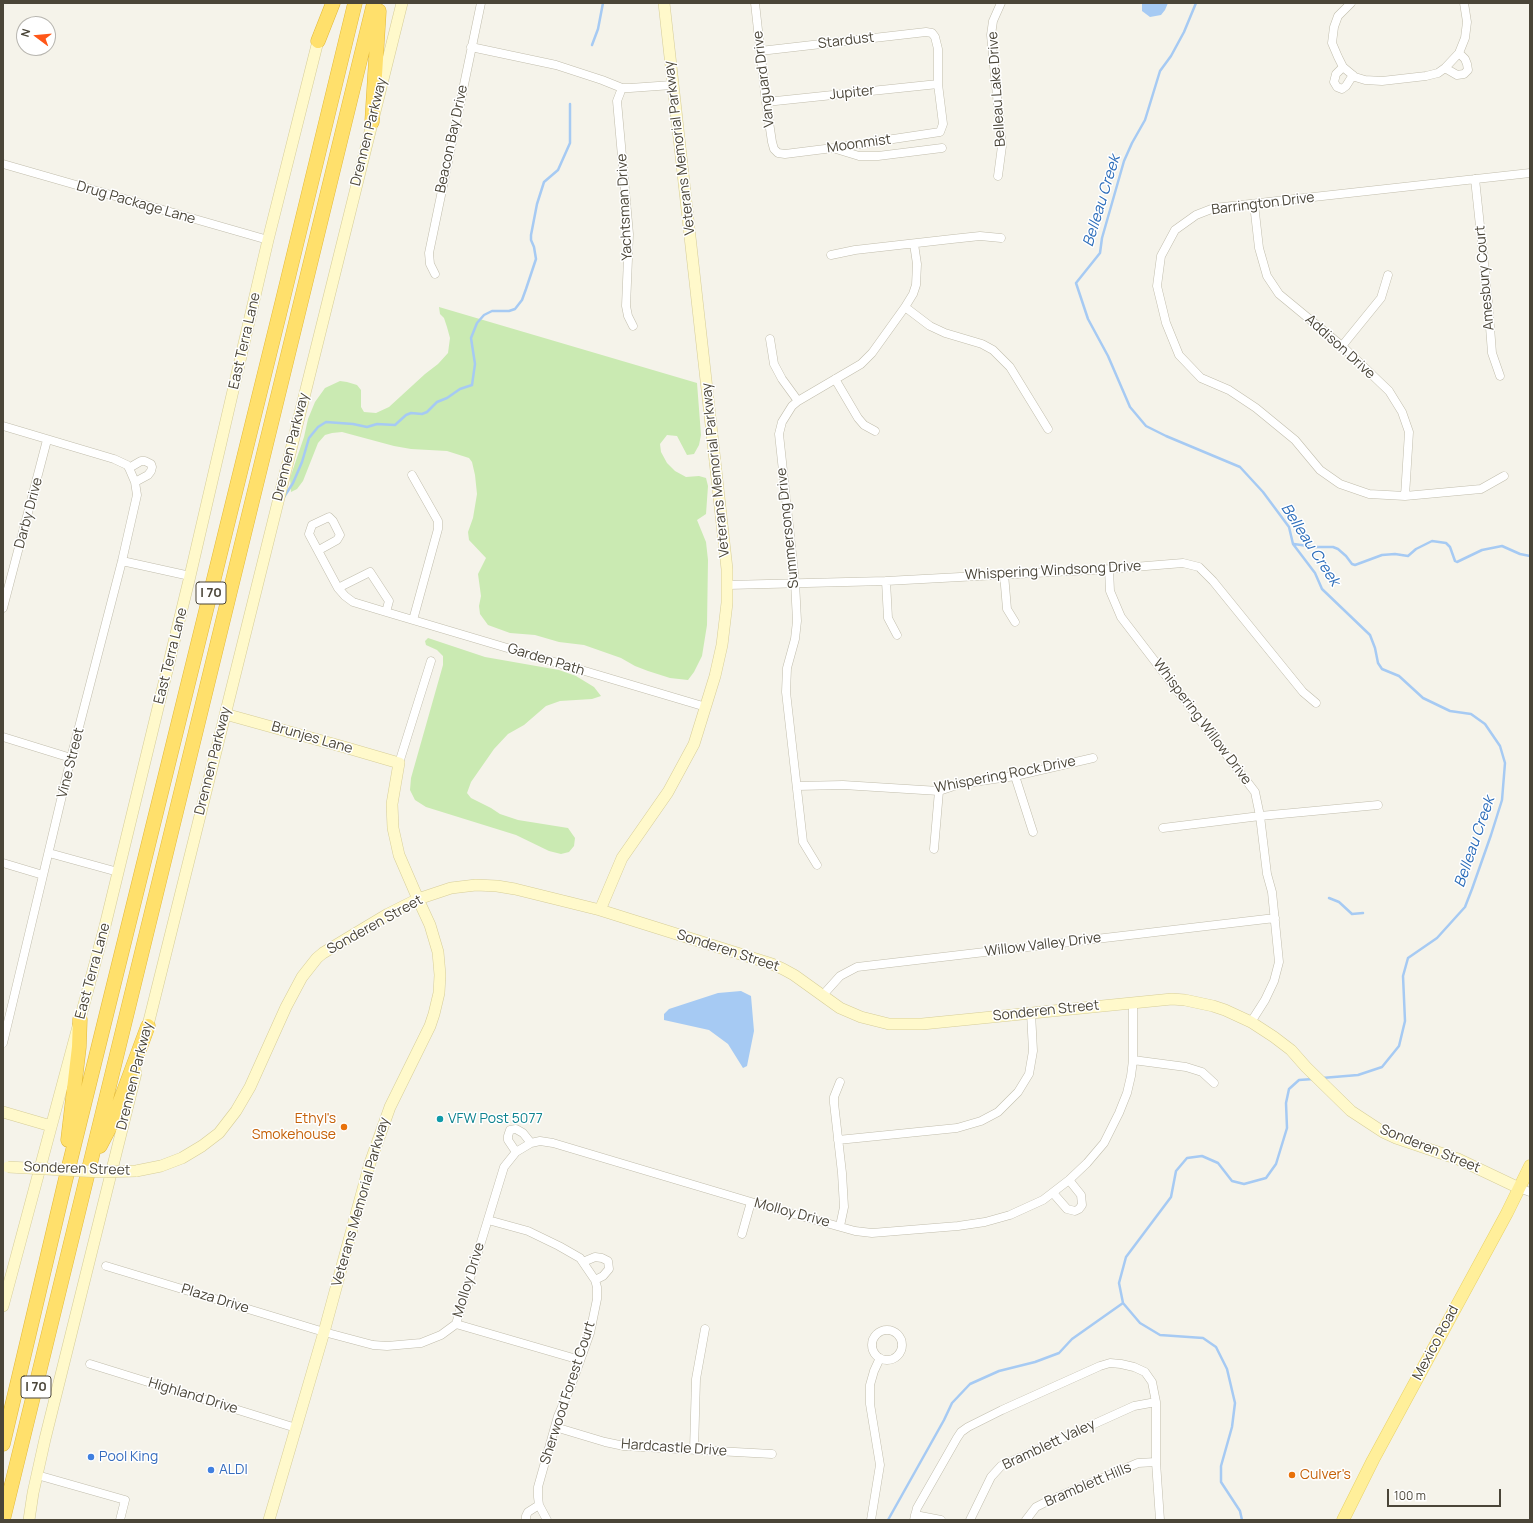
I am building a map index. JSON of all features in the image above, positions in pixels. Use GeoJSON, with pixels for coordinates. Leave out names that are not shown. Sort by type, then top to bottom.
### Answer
{"type":"FeatureCollection","features":[{"type":"Feature","properties":{"kind":"highway"},"geometry":{"type":"LineString","coordinates":[[318,41],[333,3]]}},
{"type":"Feature","properties":{"kind":"highway","name":"I 70"},"geometry":{"type":"LineString","coordinates":[[3,1444],[65,1182],[355,3]]}},
{"type":"Feature","properties":{"kind":"highway","name":"I 70"},"geometry":{"type":"LineString","coordinates":[[3,1520],[374,3]]}},
{"type":"Feature","properties":{"kind":"highway"},"geometry":{"type":"LineString","coordinates":[[372,122],[379,3]]}},
{"type":"Feature","properties":{"kind":"highway"},"geometry":{"type":"LineString","coordinates":[[65,1182],[66,1150],[79,1047],[80,1019]]}},
{"type":"Feature","properties":{"kind":"highway"},"geometry":{"type":"LineString","coordinates":[[90,1166],[112,1123],[148,1026]]}},
{"type":"Feature","properties":{"kind":"main road","name":"Mexico Road"},"geometry":{"type":"LineString","coordinates":[[1343,1520],[1373,1460],[1525,1190],[1530,1166]]}},
{"type":"Feature","properties":{"kind":"street","name":"East Terra Lane"},"geometry":{"type":"LineString","coordinates":[[3,1306],[118,872],[190,576],[268,240],[318,41],[326,3]]}},
{"type":"Feature","properties":{"kind":"street","name":"Drennen Parkway"},"geometry":{"type":"LineString","coordinates":[[29,1520],[37,1475],[402,3]]}},
{"type":"Feature","properties":{"kind":"street","name":"Beacon Bay Drive"},"geometry":{"type":"LineString","coordinates":[[434,274],[430,264],[429,253],[481,3]]}},
{"type":"Feature","properties":{"kind":"street","name":"Veterans Memorial Parkway"},"geometry":{"type":"LineString","coordinates":[[600,910],[622,858],[668,792],[688,758],[698,732],[715,676],[722,645],[728,585],[664,3]]}},
{"type":"Feature","properties":{"kind":"street","name":"Vanguard Drive"},"geometry":{"type":"LineString","coordinates":[[755,3],[772,142],[774,149],[778,153]]}},
{"type":"Feature","properties":{"kind":"street","name":"Belleau Lake Drive"},"geometry":{"type":"LineString","coordinates":[[998,176],[1002,146],[991,35],[993,22],[1001,3]]}},
{"type":"Feature","properties":{"kind":"street"},"geometry":{"type":"LineString","coordinates":[[1348,5],[1338,16],[1334,27],[1332,43],[1343,67],[1353,76],[1365,80],[1382,81],[1426,76],[1438,73],[1445,68],[1459,53],[1465,38],[1467,22],[1464,3]]}},
{"type":"Feature","properties":{"kind":"street","name":"Stardust"},"geometry":{"type":"LineString","coordinates":[[760,51],[926,32],[932,33],[935,37],[938,49],[938,84]]}},
{"type":"Feature","properties":{"kind":"street"},"geometry":{"type":"LineString","coordinates":[[471,47],[534,59],[588,75],[622,88],[672,84]]}},
{"type":"Feature","properties":{"kind":"street"},"geometry":{"type":"LineString","coordinates":[[1445,68],[1457,75],[1464,74],[1468,70],[1465,59],[1459,53]]}},
{"type":"Feature","properties":{"kind":"street"},"geometry":{"type":"LineString","coordinates":[[1343,67],[1336,74],[1334,82],[1337,87],[1342,88],[1346,86],[1353,76]]}},
{"type":"Feature","properties":{"kind":"street","name":"Jupiter"},"geometry":{"type":"LineString","coordinates":[[766,102],[938,84]]}},
{"type":"Feature","properties":{"kind":"street","name":"Moonmist"},"geometry":{"type":"LineString","coordinates":[[778,153],[785,154],[833,148],[940,132],[943,124],[938,84]]}},
{"type":"Feature","properties":{"kind":"street","name":"Yachtsman Drive"},"geometry":{"type":"LineString","coordinates":[[622,88],[617,101],[629,234],[626,306],[628,316],[633,326]]}},
{"type":"Feature","properties":{"kind":"street"},"geometry":{"type":"LineString","coordinates":[[833,148],[859,156],[878,156],[942,148]]}},
{"type":"Feature","properties":{"kind":"street","name":"Drug Package Lane"},"geometry":{"type":"LineString","coordinates":[[3,164],[268,240]]}},
{"type":"Feature","properties":{"kind":"street","name":"Barrington Drive"},"geometry":{"type":"LineString","coordinates":[[1504,476],[1482,489],[1405,496],[1369,494],[1340,484],[1320,470],[1295,440],[1256,408],[1229,390],[1201,378],[1179,354],[1166,323],[1157,286],[1161,256],[1175,230],[1196,215],[1214,208],[1530,173]]}},
{"type":"Feature","properties":{"kind":"street","name":"Amesbury Court"},"geometry":{"type":"LineString","coordinates":[[1475,179],[1492,353],[1500,376]]}},
{"type":"Feature","properties":{"kind":"street","name":"Addison Drive"},"geometry":{"type":"LineString","coordinates":[[1254,204],[1259,248],[1267,276],[1279,294],[1342,346],[1389,391],[1402,412],[1409,432],[1405,496]]}},
{"type":"Feature","properties":{"kind":"street"},"geometry":{"type":"LineString","coordinates":[[831,256],[855,250],[980,236],[1001,238]]}},
{"type":"Feature","properties":{"kind":"street","name":"Summersong Drive"},"geometry":{"type":"LineString","coordinates":[[817,865],[803,842],[786,692],[787,668],[796,633],[797,621],[795,582],[779,434],[785,417],[792,406],[861,364],[872,353],[905,307],[913,294],[916,285],[917,264],[914,244]]}},
{"type":"Feature","properties":{"kind":"street"},"geometry":{"type":"LineString","coordinates":[[1342,346],[1381,298],[1388,275]]}},
{"type":"Feature","properties":{"kind":"street"},"geometry":{"type":"LineString","coordinates":[[905,307],[930,326],[945,333],[982,344],[993,350],[1010,367],[1048,430]]}},
{"type":"Feature","properties":{"kind":"street"},"geometry":{"type":"LineString","coordinates":[[770,339],[774,364],[782,379],[798,401]]}},
{"type":"Feature","properties":{"kind":"street"},"geometry":{"type":"LineString","coordinates":[[835,379],[858,418],[864,425],[875,431]]}},
{"type":"Feature","properties":{"kind":"street"},"geometry":{"type":"LineString","coordinates":[[3,426],[114,459],[129,468],[145,460],[151,464],[151,471],[148,475],[135,482]]}},
{"type":"Feature","properties":{"kind":"street","name":"Darby Drive"},"geometry":{"type":"LineString","coordinates":[[3,608],[47,440]]}},
{"type":"Feature","properties":{"kind":"street","name":"Vine Street"},"geometry":{"type":"LineString","coordinates":[[3,1043],[6,1020],[49,853],[71,758],[122,562],[137,495],[135,482],[129,468]]}},
{"type":"Feature","properties":{"kind":"street"},"geometry":{"type":"LineString","coordinates":[[412,475],[438,521],[438,529],[413,620]]}},
{"type":"Feature","properties":{"kind":"street"},"geometry":{"type":"LineString","coordinates":[[319,550],[338,588],[370,572],[389,602],[386,612]]}},
{"type":"Feature","properties":{"kind":"street"},"geometry":{"type":"LineString","coordinates":[[122,562],[190,576]]}},
{"type":"Feature","properties":{"kind":"street","name":"Whispering Windsong Drive"},"geometry":{"type":"LineString","coordinates":[[728,585],[795,582],[886,581],[1109,569],[1183,563],[1199,567],[1213,581],[1303,692],[1316,703]]}},
{"type":"Feature","properties":{"kind":"street","name":"Whispering Willow Drive"},"geometry":{"type":"LineString","coordinates":[[1109,569],[1110,591],[1121,617],[1255,792],[1260,816],[1267,874],[1272,892],[1279,962],[1278,971],[1265,1000],[1251,1022]]}},
{"type":"Feature","properties":{"kind":"street"},"geometry":{"type":"LineString","coordinates":[[1004,574],[1007,609],[1015,622]]}},
{"type":"Feature","properties":{"kind":"street"},"geometry":{"type":"LineString","coordinates":[[886,581],[888,618],[897,635]]}},
{"type":"Feature","properties":{"kind":"street","name":"Garden Path"},"geometry":{"type":"LineString","coordinates":[[338,588],[353,602],[706,707]]}},
{"type":"Feature","properties":{"kind":"street","name":"Veterans Memorial Parkway"},"geometry":{"type":"LineString","coordinates":[[269,1520],[324,1332],[370,1162],[390,1107],[425,1038],[434,1014],[440,975],[438,952],[430,925],[399,855],[393,828],[392,804],[399,763],[431,661]]}},
{"type":"Feature","properties":{"kind":"street","name":"Brunjes Lane"},"geometry":{"type":"LineString","coordinates":[[225,714],[399,763]]}},
{"type":"Feature","properties":{"kind":"street"},"geometry":{"type":"LineString","coordinates":[[3,737],[71,758]]}},
{"type":"Feature","properties":{"kind":"street","name":"Whispering Rock Drive"},"geometry":{"type":"LineString","coordinates":[[797,786],[843,785],[939,790],[960,784],[1015,776],[1093,758]]}},
{"type":"Feature","properties":{"kind":"street"},"geometry":{"type":"LineString","coordinates":[[1015,776],[1033,832]]}},
{"type":"Feature","properties":{"kind":"street"},"geometry":{"type":"LineString","coordinates":[[934,850],[939,790]]}},
{"type":"Feature","properties":{"kind":"street"},"geometry":{"type":"LineString","coordinates":[[1163,828],[1260,816],[1378,806]]}},
{"type":"Feature","properties":{"kind":"street"},"geometry":{"type":"LineString","coordinates":[[49,853],[118,872]]}},
{"type":"Feature","properties":{"kind":"street"},"geometry":{"type":"LineString","coordinates":[[3,863],[43,875]]}},
{"type":"Feature","properties":{"kind":"street","name":"Sonderen Street"},"geometry":{"type":"LineString","coordinates":[[5,1167],[86,1171],[136,1171],[161,1166],[182,1158],[202,1146],[220,1132],[236,1111],[250,1087],[286,1007],[302,976],[317,958],[328,949],[388,914],[418,899],[451,888],[476,885],[497,886],[600,910],[783,969],[840,1008],[861,1017],[889,1024],[922,1024],[1172,999],[1185,1000],[1225,1010],[1251,1022],[1284,1044],[1351,1110],[1364,1120],[1396,1138],[1458,1159],[1525,1190]]}},
{"type":"Feature","properties":{"kind":"street","name":"Willow Valley Drive"},"geometry":{"type":"LineString","coordinates":[[822,996],[840,976],[857,967],[1275,918]]}},
{"type":"Feature","properties":{"kind":"street","name":"Molloy Drive"},"geometry":{"type":"LineString","coordinates":[[324,1332],[373,1345],[387,1346],[421,1343],[431,1340],[456,1324],[504,1167],[516,1152],[531,1143],[540,1141],[554,1143],[751,1202],[855,1231],[872,1233],[958,1226],[985,1222],[1010,1215],[1043,1200],[1053,1193],[1087,1163],[1104,1143],[1116,1120],[1127,1093],[1133,1060],[1133,1003]]}},
{"type":"Feature","properties":{"kind":"street"},"geometry":{"type":"LineString","coordinates":[[838,1140],[957,1128],[981,1121],[998,1112],[1018,1092],[1029,1074],[1033,1051],[1031,1013]]}},
{"type":"Feature","properties":{"kind":"street"},"geometry":{"type":"LineString","coordinates":[[1133,1060],[1186,1067],[1202,1072],[1214,1083]]}},
{"type":"Feature","properties":{"kind":"street"},"geometry":{"type":"LineString","coordinates":[[840,1082],[834,1097],[844,1207],[840,1226]]}},
{"type":"Feature","properties":{"kind":"street"},"geometry":{"type":"LineString","coordinates":[[3,1112],[51,1126]]}},
{"type":"Feature","properties":{"kind":"street"},"geometry":{"type":"LineString","coordinates":[[516,1152],[508,1140],[510,1130],[516,1129],[523,1133],[531,1143]]}},
{"type":"Feature","properties":{"kind":"street"},"geometry":{"type":"LineString","coordinates":[[1053,1193],[1067,1209],[1075,1211],[1079,1209],[1082,1205],[1081,1195],[1069,1180]]}},
{"type":"Feature","properties":{"kind":"street"},"geometry":{"type":"LineString","coordinates":[[742,1234],[751,1202]]}},
{"type":"Feature","properties":{"kind":"street","name":"Sherwood Forest Court"},"geometry":{"type":"LineString","coordinates":[[488,1220],[528,1231],[559,1246],[583,1262],[595,1280],[597,1299],[590,1333],[555,1427],[538,1487],[539,1505],[547,1520]]}},
{"type":"Feature","properties":{"kind":"street"},"geometry":{"type":"LineString","coordinates":[[583,1262],[595,1257],[608,1261],[609,1269],[604,1276],[595,1280]]}},
{"type":"Feature","properties":{"kind":"street","name":"Plaza Drive"},"geometry":{"type":"LineString","coordinates":[[106,1266],[324,1332]]}},
{"type":"Feature","properties":{"kind":"street"},"geometry":{"type":"LineString","coordinates":[[456,1324],[580,1360]]}},
{"type":"Feature","properties":{"kind":"street"},"geometry":{"type":"LineString","coordinates":[[694,1450],[696,1379],[705,1329]]}},
{"type":"Feature","properties":{"kind":"street"},"geometry":{"type":"LineString","coordinates":[[871,1520],[880,1465],[870,1404],[870,1385],[880,1358]]}},
{"type":"Feature","properties":{"kind":"street"},"geometry":{"type":"LineString","coordinates":[[941,1520],[915,1518],[917,1508],[957,1438],[968,1427],[1002,1410],[1100,1366],[1110,1363],[1127,1365],[1145,1372],[1152,1382],[1156,1402],[1156,1462],[1160,1520]]}},
{"type":"Feature","properties":{"kind":"street","name":"Highland Drive"},"geometry":{"type":"LineString","coordinates":[[90,1364],[296,1428]]}},
{"type":"Feature","properties":{"kind":"street","name":"Bramblett Valey"},"geometry":{"type":"LineString","coordinates":[[970,1520],[991,1477],[1001,1466],[1134,1406],[1156,1402]]}},
{"type":"Feature","properties":{"kind":"street","name":"Hardcastle Drive"},"geometry":{"type":"LineString","coordinates":[[555,1427],[624,1446],[772,1454]]}},
{"type":"Feature","properties":{"kind":"street","name":"Bramblett Hills"},"geometry":{"type":"LineString","coordinates":[[1026,1520],[1036,1508],[1046,1502],[1138,1463],[1156,1462]]}},
{"type":"Feature","properties":{"kind":"street"},"geometry":{"type":"LineString","coordinates":[[37,1475],[125,1500],[120,1520]]}},
{"type":"Feature","properties":{"kind":"street"},"geometry":{"type":"LineString","coordinates":[[526,1520],[528,1512],[539,1505]]}},
{"type":"Feature","properties":{"kind":"green space"},"geometry":{"type":"Polygon","coordinates":[[[439,307],[697,383],[701,435],[699,445],[694,454],[687,455],[677,436],[667,435],[660,444],[661,452],[667,463],[675,471],[686,477],[699,476],[706,478],[708,486],[706,514],[697,520],[706,542],[708,560],[707,625],[702,656],[688,680],[670,678],[648,671],[621,658],[584,645],[559,642],[535,635],[510,633],[488,625],[480,614],[479,606],[481,596],[478,574],[486,558],[469,540],[468,532],[473,518],[477,494],[475,475],[472,462],[469,458],[447,451],[411,449],[342,432],[332,433],[325,435],[318,443],[303,481],[297,489],[291,492],[290,478],[304,437],[308,419],[315,402],[325,388],[340,381],[347,382],[357,385],[361,390],[361,407],[364,412],[376,413],[389,407],[438,364],[448,353],[450,338],[444,318],[440,314],[439,307]]]}},
{"type":"Feature","properties":{"kind":"green space"},"geometry":{"type":"Polygon","coordinates":[[[428,638],[485,657],[559,670],[576,676],[594,687],[601,696],[592,699],[560,701],[546,706],[524,725],[508,734],[494,749],[471,782],[467,793],[471,798],[500,814],[518,820],[568,828],[575,838],[574,846],[569,852],[561,854],[549,851],[516,835],[426,807],[415,800],[410,790],[411,778],[443,665],[443,656],[437,650],[426,645],[425,641],[428,638]]]}},
{"type":"Feature","properties":{"kind":"water"},"geometry":{"type":"Polygon","coordinates":[[[1142,3],[1168,3],[1161,15],[1150,17],[1142,11],[1142,3]]]}},
{"type":"Feature","properties":{"kind":"water"},"geometry":{"type":"Polygon","coordinates":[[[741,991],[751,996],[754,1031],[747,1066],[743,1068],[728,1044],[709,1030],[664,1020],[664,1014],[669,1009],[718,993],[741,991]]]}},
{"type":"Feature","properties":{"kind":"waterway"},"geometry":{"type":"LineString","coordinates":[[592,45],[598,29],[603,3]]}},
{"type":"Feature","properties":{"kind":"waterway","name":"Belleau Creek"},"geometry":{"type":"LineString","coordinates":[[1196,3],[1184,32],[1171,56],[1160,71],[1145,120],[1124,161],[1102,238],[1100,253],[1076,283],[1088,319],[1108,356],[1130,407],[1146,426],[1240,467],[1263,492],[1289,527],[1293,544],[1315,573],[1322,589],[1370,635],[1375,648],[1378,663],[1382,669],[1399,676],[1423,698],[1450,711],[1471,714],[1485,724],[1500,746],[1505,763],[1502,800],[1465,907],[1437,938],[1408,958],[1403,976],[1405,1021],[1399,1046],[1382,1067],[1358,1075],[1322,1078]]}},
{"type":"Feature","properties":{"kind":"waterway"},"geometry":{"type":"LineString","coordinates":[[284,497],[293,483],[302,462],[309,438],[318,427],[326,422],[353,424],[367,427],[377,424],[395,425],[406,415],[411,413],[422,414],[427,412],[437,402],[447,398],[460,389],[472,385],[475,364],[471,338],[477,323],[484,315],[492,311],[509,311],[515,309],[522,300],[526,289],[536,259],[531,235],[537,204],[544,182],[558,170],[570,143],[570,104]]}},
{"type":"Feature","properties":{"kind":"waterway"},"geometry":{"type":"LineString","coordinates":[[1294,544],[1315,547],[1333,547],[1338,549],[1352,564],[1355,565],[1382,555],[1395,554],[1408,556],[1416,549],[1432,541],[1446,543],[1450,547],[1455,561],[1457,562],[1482,550],[1502,546],[1520,554],[1530,556]]}},
{"type":"Feature","properties":{"kind":"waterway"},"geometry":{"type":"LineString","coordinates":[[1329,898],[1339,902],[1352,914],[1363,913]]}},
{"type":"Feature","properties":{"kind":"waterway","name":"Belleau Creek"},"geometry":{"type":"LineString","coordinates":[[1242,1520],[1240,1511],[1221,1482],[1221,1466],[1232,1427],[1235,1403],[1227,1369],[1216,1347],[1203,1338],[1160,1335],[1140,1323],[1123,1303],[1119,1283],[1126,1257],[1171,1197],[1176,1171],[1187,1158],[1202,1156],[1218,1163],[1232,1181],[1244,1184],[1266,1178],[1276,1164],[1287,1128],[1286,1103],[1289,1089],[1299,1080],[1313,1079]]}},
{"type":"Feature","properties":{"kind":"waterway"},"geometry":{"type":"LineString","coordinates":[[888,1520],[952,1403],[970,1384],[999,1371],[1035,1362],[1059,1353],[1072,1339],[1123,1303]]}},
{"type":"Feature","properties":{"kind":"place","name":"VFW Post 5077"},"geometry":{"type":"Point","coordinates":[440,1119]}},
{"type":"Feature","properties":{"kind":"place","name":"Ethyl's Smokehouse"},"geometry":{"type":"Point","coordinates":[344,1127]}},
{"type":"Feature","properties":{"kind":"place","name":"Pool King"},"geometry":{"type":"Point","coordinates":[91,1457]}},
{"type":"Feature","properties":{"kind":"place","name":"ALDI"},"geometry":{"type":"Point","coordinates":[211,1470]}},
{"type":"Feature","properties":{"kind":"place","name":"Culver's"},"geometry":{"type":"Point","coordinates":[1292,1475]}}]}
